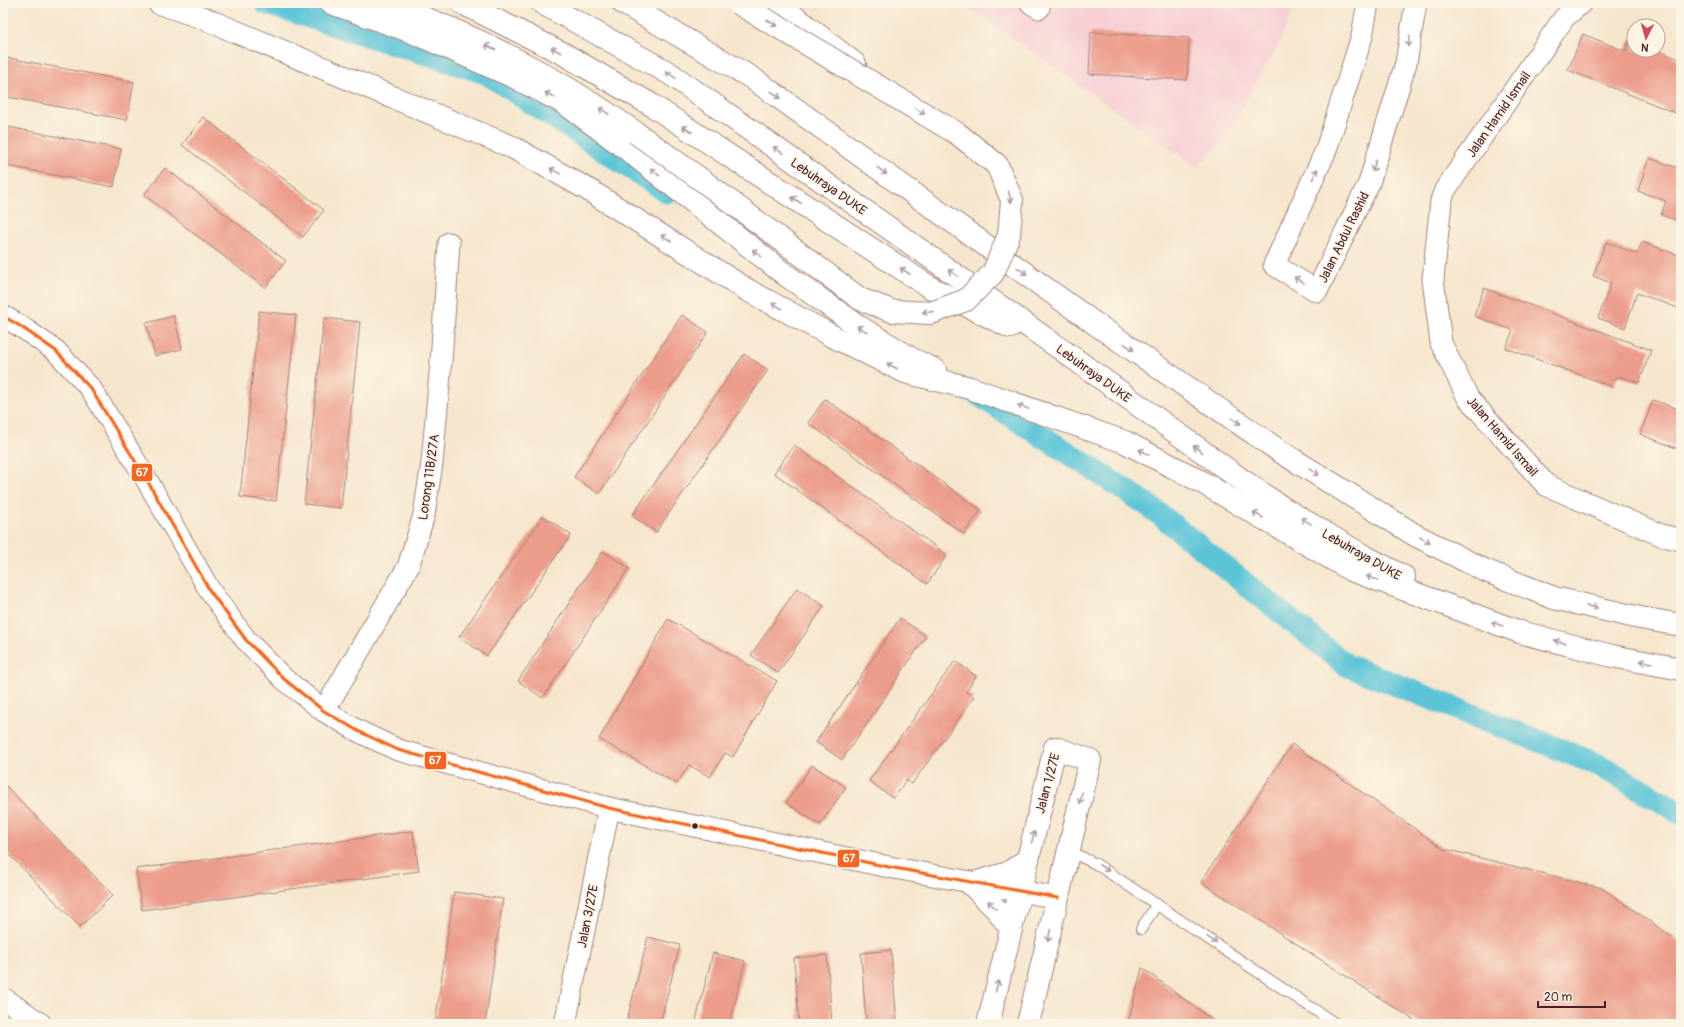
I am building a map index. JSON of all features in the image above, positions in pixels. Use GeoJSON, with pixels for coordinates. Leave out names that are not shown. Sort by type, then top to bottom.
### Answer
{"type":"FeatureCollection","features":[{"type":"Feature","properties":{"kind":"main road"},"geometry":{"type":"LineString","coordinates":[[159,3],[203,18],[512,147],[587,189],[750,291],[834,337],[905,372],[970,388],[1125,442],[1200,481],[1351,570],[1474,615]]}},
{"type":"Feature","properties":{"kind":"main road"},"geometry":{"type":"LineString","coordinates":[[331,3],[412,32],[514,76],[564,103],[624,147],[783,273],[858,326],[912,358],[970,388]]}},
{"type":"Feature","properties":{"kind":"main road"},"geometry":{"type":"LineString","coordinates":[[384,3],[470,37],[539,71],[602,109],[703,181],[860,299],[892,311],[931,313],[966,300],[993,273],[1009,235],[1012,200],[997,165],[958,134],[738,3]]}},
{"type":"Feature","properties":{"kind":"main road"},"geometry":{"type":"LineString","coordinates":[[462,3],[562,53],[650,104],[931,288],[1076,360]]}},
{"type":"Feature","properties":{"kind":"main road","name":"Lebuhraya DUKE"},"geometry":{"type":"LineString","coordinates":[[542,3],[669,73],[1076,360],[1238,478],[1283,508],[1362,555],[1474,615],[1520,632],[1612,656],[1681,669]]}},
{"type":"Feature","properties":{"kind":"main road"},"geometry":{"type":"LineString","coordinates":[[623,3],[752,78]]}},
{"type":"Feature","properties":{"kind":"main road"},"geometry":{"type":"LineString","coordinates":[[647,3],[1097,325],[1281,452],[1415,534],[1484,570],[1554,598],[1640,618],[1681,625]]}},
{"type":"Feature","properties":{"kind":"main road"},"geometry":{"type":"LineString","coordinates":[[777,3],[894,96]]}},
{"type":"Feature","properties":{"kind":"main road","name":"Jalan 1/27E"},"geometry":{"type":"LineString","coordinates":[[988,1024],[1055,748],[1090,760],[1028,1024]]}},
{"type":"Feature","properties":{"kind":"main road"},"geometry":{"type":"LineString","coordinates":[[1011,929],[998,911],[971,884],[1008,873],[1028,860]]}},
{"type":"Feature","properties":{"kind":"street","name":"Jalan Abdul Rashid"},"geometry":{"type":"LineString","coordinates":[[1368,3],[1362,36],[1326,150],[1274,264],[1317,291],[1369,183],[1406,63],[1416,3]]}},
{"type":"Feature","properties":{"kind":"street","name":"Jalan Hamid Ismail"},"geometry":{"type":"LineString","coordinates":[[1581,3],[1564,18],[1445,190],[1441,201],[1433,279],[1441,343],[1468,398],[1546,485],[1661,535],[1681,540]]}},
{"type":"Feature","properties":{"kind":"street","name":"Lorong 11B/27A"},"geometry":{"type":"LineString","coordinates":[[324,711],[408,567],[424,515],[432,462],[438,401],[449,244]]}},
{"type":"Feature","properties":{"kind":"street"},"geometry":{"type":"LineString","coordinates":[[3,316],[56,351],[91,389],[148,482],[210,591],[246,640],[284,679],[324,711],[358,731],[398,750],[609,808],[971,884],[1058,898]]}},
{"type":"Feature","properties":{"kind":"street","name":"Jalan 3/27E"},"geometry":{"type":"LineString","coordinates":[[565,1024],[609,808]]}},
{"type":"Feature","properties":{"kind":"street"},"geometry":{"type":"LineString","coordinates":[[3,998],[41,1024]]}},
{"type":"Feature","properties":{"kind":"lane"},"geometry":{"type":"LineString","coordinates":[[1069,851],[1096,864],[1158,904],[1336,1024]]}},
{"type":"Feature","properties":{"kind":"lane"},"geometry":{"type":"LineString","coordinates":[[1141,929],[1158,904]]}},
{"type":"Feature","properties":{"kind":"shaded area"},"geometry":{"type":"Polygon","coordinates":[[[962,3],[1296,3],[1280,42],[1222,143],[1197,167],[962,3]]]}},
{"type":"Feature","properties":{"kind":"building"},"geometry":{"type":"Polygon","coordinates":[[[1091,32],[1189,38],[1187,80],[1089,74],[1091,32]]]}},
{"type":"Feature","properties":{"kind":"building"},"geometry":{"type":"Polygon","coordinates":[[[1583,34],[1625,51],[1626,49],[1626,58],[1666,58],[1666,54],[1681,60],[1681,115],[1568,70],[1583,34]]]}},
{"type":"Feature","properties":{"kind":"building"},"geometry":{"type":"Polygon","coordinates":[[[3,57],[134,82],[127,120],[3,96],[3,57]]]}},
{"type":"Feature","properties":{"kind":"building"},"geometry":{"type":"Polygon","coordinates":[[[203,117],[324,210],[303,237],[182,145],[203,117]]]}},
{"type":"Feature","properties":{"kind":"building"},"geometry":{"type":"Polygon","coordinates":[[[3,126],[121,149],[114,187],[3,165],[3,126]]]}},
{"type":"Feature","properties":{"kind":"building"},"geometry":{"type":"Polygon","coordinates":[[[1649,158],[1681,169],[1681,222],[1661,215],[1666,201],[1638,191],[1649,158]]]}},
{"type":"Feature","properties":{"kind":"building"},"geometry":{"type":"Polygon","coordinates":[[[165,168],[286,261],[265,288],[144,195],[165,168]]]}},
{"type":"Feature","properties":{"kind":"building"},"geometry":{"type":"Polygon","coordinates":[[[1606,242],[1637,254],[1642,242],[1681,256],[1681,309],[1637,293],[1625,328],[1598,318],[1611,283],[1593,276],[1606,242]]]}},
{"type":"Feature","properties":{"kind":"building"},"geometry":{"type":"Polygon","coordinates":[[[1484,288],[1651,350],[1639,383],[1617,376],[1613,387],[1506,348],[1513,330],[1474,316],[1484,288]]]}},
{"type":"Feature","properties":{"kind":"building"},"geometry":{"type":"Polygon","coordinates":[[[259,311],[296,315],[276,501],[240,497],[259,311]]]}},
{"type":"Feature","properties":{"kind":"building"},"geometry":{"type":"Polygon","coordinates":[[[682,315],[708,332],[599,494],[574,477],[682,315]]]}},
{"type":"Feature","properties":{"kind":"building"},"geometry":{"type":"Polygon","coordinates":[[[174,316],[182,349],[155,356],[146,323],[174,316]]]}},
{"type":"Feature","properties":{"kind":"building"},"geometry":{"type":"Polygon","coordinates":[[[324,318],[360,322],[341,508],[304,504],[324,318]]]}},
{"type":"Feature","properties":{"kind":"building"},"geometry":{"type":"Polygon","coordinates":[[[744,354],[768,370],[656,532],[632,516],[744,354]]]}},
{"type":"Feature","properties":{"kind":"building"},"geometry":{"type":"Polygon","coordinates":[[[825,399],[981,510],[964,534],[808,423],[825,399]]]}},
{"type":"Feature","properties":{"kind":"building"},"geometry":{"type":"Polygon","coordinates":[[[1653,400],[1681,410],[1681,450],[1640,434],[1653,400]]]}},
{"type":"Feature","properties":{"kind":"building"},"geometry":{"type":"Polygon","coordinates":[[[794,445],[947,555],[927,584],[774,473],[794,445]]]}},
{"type":"Feature","properties":{"kind":"building"},"geometry":{"type":"Polygon","coordinates":[[[543,516],[571,535],[487,656],[459,637],[543,516]]]}},
{"type":"Feature","properties":{"kind":"building"},"geometry":{"type":"Polygon","coordinates":[[[603,551],[629,568],[543,698],[518,681],[603,551]]]}},
{"type":"Feature","properties":{"kind":"building"},"geometry":{"type":"Polygon","coordinates":[[[797,588],[824,606],[778,673],[751,655],[797,588]]]}},
{"type":"Feature","properties":{"kind":"building"},"geometry":{"type":"Polygon","coordinates":[[[900,618],[926,636],[842,760],[816,742],[900,618]]]}},
{"type":"Feature","properties":{"kind":"building"},"geometry":{"type":"Polygon","coordinates":[[[668,619],[777,681],[733,757],[725,753],[710,777],[689,765],[677,784],[599,739],[668,619]]]}},
{"type":"Feature","properties":{"kind":"building"},"geometry":{"type":"Polygon","coordinates":[[[955,661],[976,676],[966,692],[974,697],[912,784],[906,780],[893,798],[869,781],[955,661]]]}},
{"type":"Feature","properties":{"kind":"building"},"geometry":{"type":"Polygon","coordinates":[[[1292,744],[1444,849],[1602,888],[1681,943],[1681,1024],[1420,1024],[1201,882],[1292,744]]]}},
{"type":"Feature","properties":{"kind":"building"},"geometry":{"type":"Polygon","coordinates":[[[812,765],[846,787],[820,825],[786,803],[812,765]]]}},
{"type":"Feature","properties":{"kind":"building"},"geometry":{"type":"Polygon","coordinates":[[[3,783],[113,895],[80,927],[3,848],[3,783]]]}},
{"type":"Feature","properties":{"kind":"building"},"geometry":{"type":"Polygon","coordinates":[[[413,831],[419,871],[142,910],[136,869],[413,831]]]}},
{"type":"Feature","properties":{"kind":"building"},"geometry":{"type":"Polygon","coordinates":[[[454,892],[503,899],[485,1024],[435,1024],[454,892]]]}},
{"type":"Feature","properties":{"kind":"building"},"geometry":{"type":"Polygon","coordinates":[[[648,937],[680,945],[660,1024],[626,1024],[648,937]]]}},
{"type":"Feature","properties":{"kind":"building"},"geometry":{"type":"Polygon","coordinates":[[[891,950],[897,1024],[866,1024],[861,953],[891,950]]]}},
{"type":"Feature","properties":{"kind":"building"},"geometry":{"type":"Polygon","coordinates":[[[713,953],[745,961],[730,1024],[695,1024],[713,953]]]}},
{"type":"Feature","properties":{"kind":"building"},"geometry":{"type":"Polygon","coordinates":[[[827,955],[832,1024],[799,1024],[794,958],[827,955]]]}},
{"type":"Feature","properties":{"kind":"building"},"geometry":{"type":"Polygon","coordinates":[[[1142,968],[1218,1024],[1128,1024],[1142,968]]]}},
{"type":"Feature","properties":{"kind":"waterway"},"geometry":{"type":"LineString","coordinates":[[265,3],[486,73],[667,192]]}},
{"type":"Feature","properties":{"kind":"waterway"},"geometry":{"type":"LineString","coordinates":[[979,395],[1148,505],[1346,665],[1599,765],[1681,813]]}},
{"type":"Feature","properties":{"kind":"transit line","name":"67"},"geometry":{"type":"LineString","coordinates":[[3,316],[56,351],[91,389],[148,482],[210,591],[246,640],[284,679],[324,711],[358,731],[398,750],[609,808],[889,867],[1058,898]]}}]}
